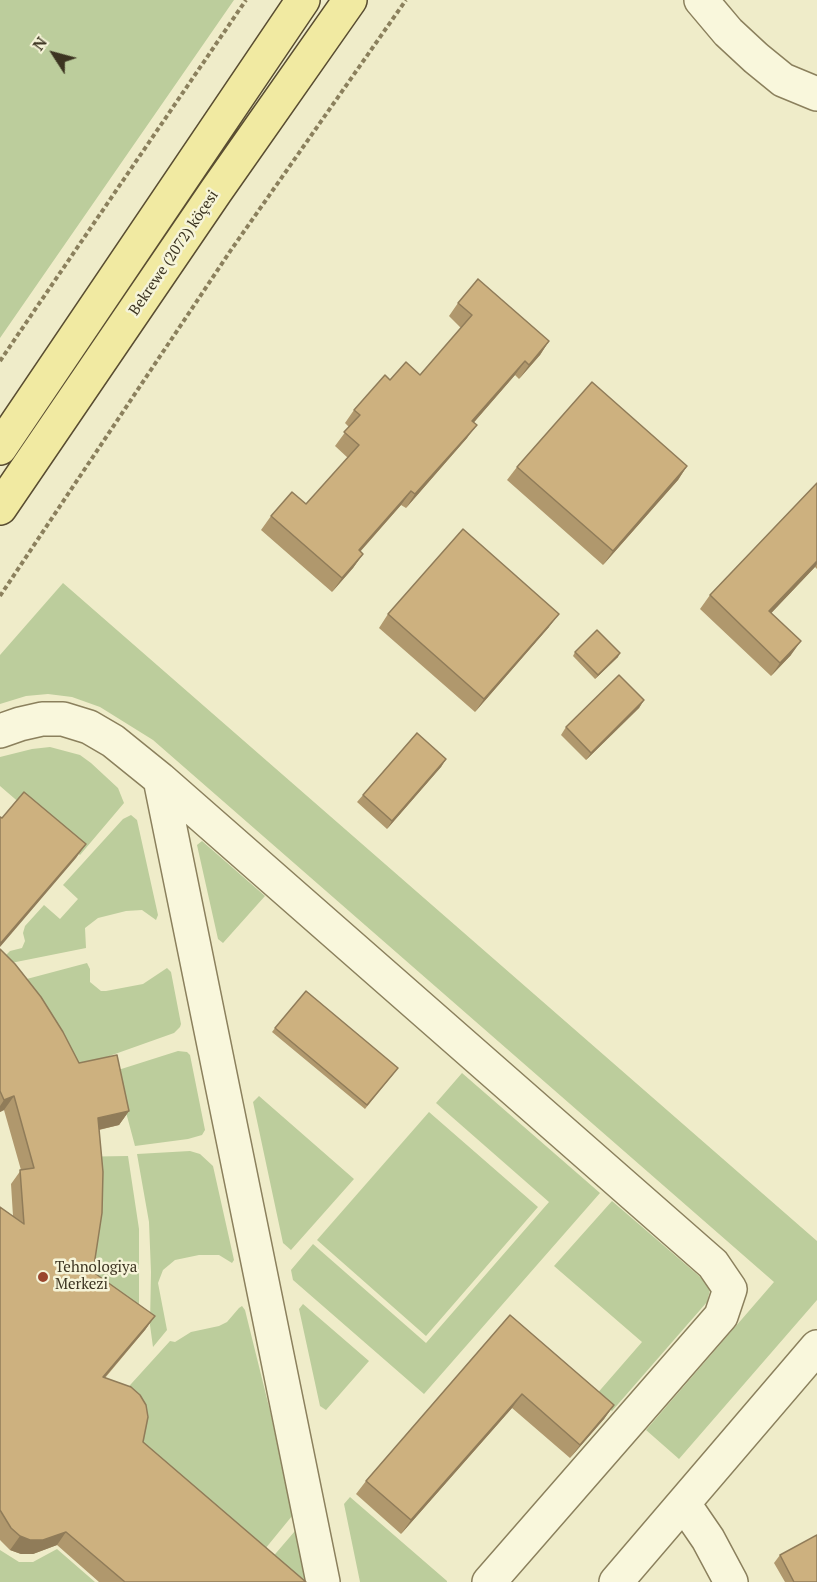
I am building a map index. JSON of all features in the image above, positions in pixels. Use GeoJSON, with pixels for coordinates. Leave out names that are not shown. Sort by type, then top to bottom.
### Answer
{"type":"FeatureCollection","features":[{"type":"Feature","properties":{"kind":"main road"},"geometry":{"type":"LineString","coordinates":[[0,448],[303,0]]}},
{"type":"Feature","properties":{"kind":"main road","name":"Bekrewe (2072) köçesi"},"geometry":{"type":"LineString","coordinates":[[0,508],[216,191],[350,0]]}},
{"type":"Feature","properties":{"kind":"street"},"geometry":{"type":"LineString","coordinates":[[701,0],[728,32],[783,80],[817,94]]}},
{"type":"Feature","properties":{"kind":"street"},"geometry":{"type":"LineString","coordinates":[[0,731],[42,719],[63,719],[89,727],[113,741],[160,779],[713,1264],[730,1289],[721,1316],[489,1582]]}},
{"type":"Feature","properties":{"kind":"street"},"geometry":{"type":"LineString","coordinates":[[160,779],[323,1582]]}},
{"type":"Feature","properties":{"kind":"street"},"geometry":{"type":"LineString","coordinates":[[616,1582],[817,1347]]}},
{"type":"Feature","properties":{"kind":"street"},"geometry":{"type":"LineString","coordinates":[[684,1504],[708,1539],[731,1582]]}},
{"type":"Feature","properties":{"kind":"path"},"geometry":{"type":"LineString","coordinates":[[0,361],[246,0]]}},
{"type":"Feature","properties":{"kind":"path"},"geometry":{"type":"LineString","coordinates":[[0,596],[231,250],[406,0]]}},
{"type":"Feature","properties":{"kind":"green space"},"geometry":{"type":"Polygon","coordinates":[[[0,0],[234,0],[0,338],[0,0]]]}},
{"type":"Feature","properties":{"kind":"green space"},"geometry":{"type":"Polygon","coordinates":[[[63,583],[817,1241],[817,1300],[679,1459],[646,1430],[774,1282],[153,740],[100,707],[72,697],[48,694],[26,696],[0,704],[0,655],[63,583]]]}},
{"type":"Feature","properties":{"kind":"green space"},"geometry":{"type":"Polygon","coordinates":[[[50,747],[80,755],[91,763],[118,788],[124,803],[80,855],[0,786],[0,757],[50,747]]]}},
{"type":"Feature","properties":{"kind":"green space"},"geometry":{"type":"Polygon","coordinates":[[[131,815],[137,820],[158,915],[156,920],[142,910],[126,911],[98,918],[85,928],[86,948],[11,963],[5,956],[10,951],[22,948],[25,941],[23,933],[25,926],[44,905],[60,919],[78,899],[63,885],[123,819],[131,815]]]}},
{"type":"Feature","properties":{"kind":"green space"},"geometry":{"type":"Polygon","coordinates":[[[202,841],[265,896],[223,943],[218,939],[197,845],[202,841]]]}},
{"type":"Feature","properties":{"kind":"green space"},"geometry":{"type":"Polygon","coordinates":[[[87,963],[90,969],[90,982],[101,991],[143,984],[167,968],[171,972],[180,1027],[174,1033],[70,1070],[23,980],[87,963]]]}},
{"type":"Feature","properties":{"kind":"green space"},"geometry":{"type":"Polygon","coordinates":[[[178,1051],[187,1052],[190,1055],[205,1130],[202,1135],[188,1139],[135,1146],[115,1071],[178,1051]]]}},
{"type":"Feature","properties":{"kind":"green space"},"geometry":{"type":"Polygon","coordinates":[[[462,1073],[600,1193],[424,1394],[293,1280],[291,1270],[313,1244],[426,1343],[549,1202],[436,1103],[462,1073]]]}},
{"type":"Feature","properties":{"kind":"green space"},"geometry":{"type":"Polygon","coordinates":[[[259,1096],[354,1179],[291,1250],[283,1243],[253,1102],[259,1096]]]}},
{"type":"Feature","properties":{"kind":"green space"},"geometry":{"type":"Polygon","coordinates":[[[429,1112],[538,1207],[426,1336],[317,1240],[429,1112]]]}},
{"type":"Feature","properties":{"kind":"green space"},"geometry":{"type":"Polygon","coordinates":[[[190,1151],[200,1154],[213,1166],[234,1260],[232,1263],[219,1255],[199,1255],[175,1260],[163,1270],[158,1283],[167,1330],[153,1347],[150,1325],[149,1222],[137,1154],[190,1151]]]}},
{"type":"Feature","properties":{"kind":"green space"},"geometry":{"type":"Polygon","coordinates":[[[128,1156],[139,1229],[139,1324],[85,1286],[65,1157],[128,1156]]]}},
{"type":"Feature","properties":{"kind":"green space"},"geometry":{"type":"Polygon","coordinates":[[[612,1201],[706,1282],[710,1290],[707,1302],[612,1411],[595,1396],[642,1342],[554,1266],[612,1201]]]}},
{"type":"Feature","properties":{"kind":"green space"},"geometry":{"type":"Polygon","coordinates":[[[303,1304],[369,1361],[326,1410],[320,1406],[299,1309],[303,1304]]]}},
{"type":"Feature","properties":{"kind":"green space"},"geometry":{"type":"Polygon","coordinates":[[[242,1306],[245,1310],[271,1415],[292,1516],[256,1560],[135,1455],[122,1394],[170,1341],[175,1342],[191,1332],[219,1326],[227,1322],[242,1306]]]}},
{"type":"Feature","properties":{"kind":"green space"},"geometry":{"type":"Polygon","coordinates":[[[350,1497],[447,1582],[360,1582],[344,1504],[350,1497]]]}},
{"type":"Feature","properties":{"kind":"green space"},"geometry":{"type":"Polygon","coordinates":[[[295,1531],[306,1582],[282,1582],[264,1567],[295,1531]]]}},
{"type":"Feature","properties":{"kind":"green space"},"geometry":{"type":"Polygon","coordinates":[[[57,1549],[95,1582],[0,1582],[0,1550],[19,1562],[33,1562],[57,1549]]]}},
{"type":"Feature","properties":{"kind":"building"},"geometry":{"type":"Polygon","coordinates":[[[478,279],[549,341],[529,365],[525,361],[472,421],[477,425],[415,494],[411,491],[359,550],[363,554],[342,578],[271,516],[292,492],[306,504],[359,445],[344,432],[360,415],[354,410],[385,375],[390,380],[406,362],[420,375],[472,315],[458,303],[478,279]]]}},
{"type":"Feature","properties":{"kind":"building"},"geometry":{"type":"Polygon","coordinates":[[[592,382],[687,466],[613,551],[517,467],[592,382]]]}},
{"type":"Feature","properties":{"kind":"building"},"geometry":{"type":"Polygon","coordinates":[[[817,483],[817,561],[769,611],[801,641],[780,663],[710,595],[817,483]]]}},
{"type":"Feature","properties":{"kind":"building"},"geometry":{"type":"Polygon","coordinates":[[[463,529],[559,614],[484,699],[388,614],[463,529]]]}},
{"type":"Feature","properties":{"kind":"building"},"geometry":{"type":"Polygon","coordinates":[[[597,630],[620,653],[598,675],[575,652],[597,630]]]}},
{"type":"Feature","properties":{"kind":"building"},"geometry":{"type":"Polygon","coordinates":[[[619,675],[644,700],[591,753],[566,727],[619,675]]]}},
{"type":"Feature","properties":{"kind":"building"},"geometry":{"type":"Polygon","coordinates":[[[417,733],[446,759],[392,821],[363,795],[417,733]]]}},
{"type":"Feature","properties":{"kind":"building"},"geometry":{"type":"Polygon","coordinates":[[[24,792],[86,844],[0,944],[0,817],[2,818],[24,792]]]}},
{"type":"Feature","properties":{"kind":"building","name":"Tehnologiya Merkezi"},"geometry":{"type":"Polygon","coordinates":[[[0,949],[41,997],[79,1063],[117,1055],[129,1111],[98,1118],[103,1172],[102,1213],[93,1272],[155,1316],[103,1377],[131,1387],[140,1395],[146,1405],[148,1417],[143,1442],[306,1582],[125,1582],[66,1532],[43,1540],[30,1540],[20,1536],[11,1528],[0,1510],[0,1207],[24,1224],[20,1170],[34,1168],[14,1096],[4,1100],[0,1091],[0,949]]]}},
{"type":"Feature","properties":{"kind":"building"},"geometry":{"type":"Polygon","coordinates":[[[306,991],[398,1068],[367,1105],[275,1028],[306,991]]]}},
{"type":"Feature","properties":{"kind":"building"},"geometry":{"type":"Polygon","coordinates":[[[510,1315],[614,1405],[580,1445],[522,1394],[411,1520],[366,1481],[510,1315]]]}},
{"type":"Feature","properties":{"kind":"building"},"geometry":{"type":"Polygon","coordinates":[[[817,1535],[817,1582],[794,1582],[780,1555],[817,1535]]]}},
{"type":"Feature","properties":{"kind":"place","name":"Tehnologiya Merkezi"},"geometry":{"type":"Point","coordinates":[43,1277]}}]}
